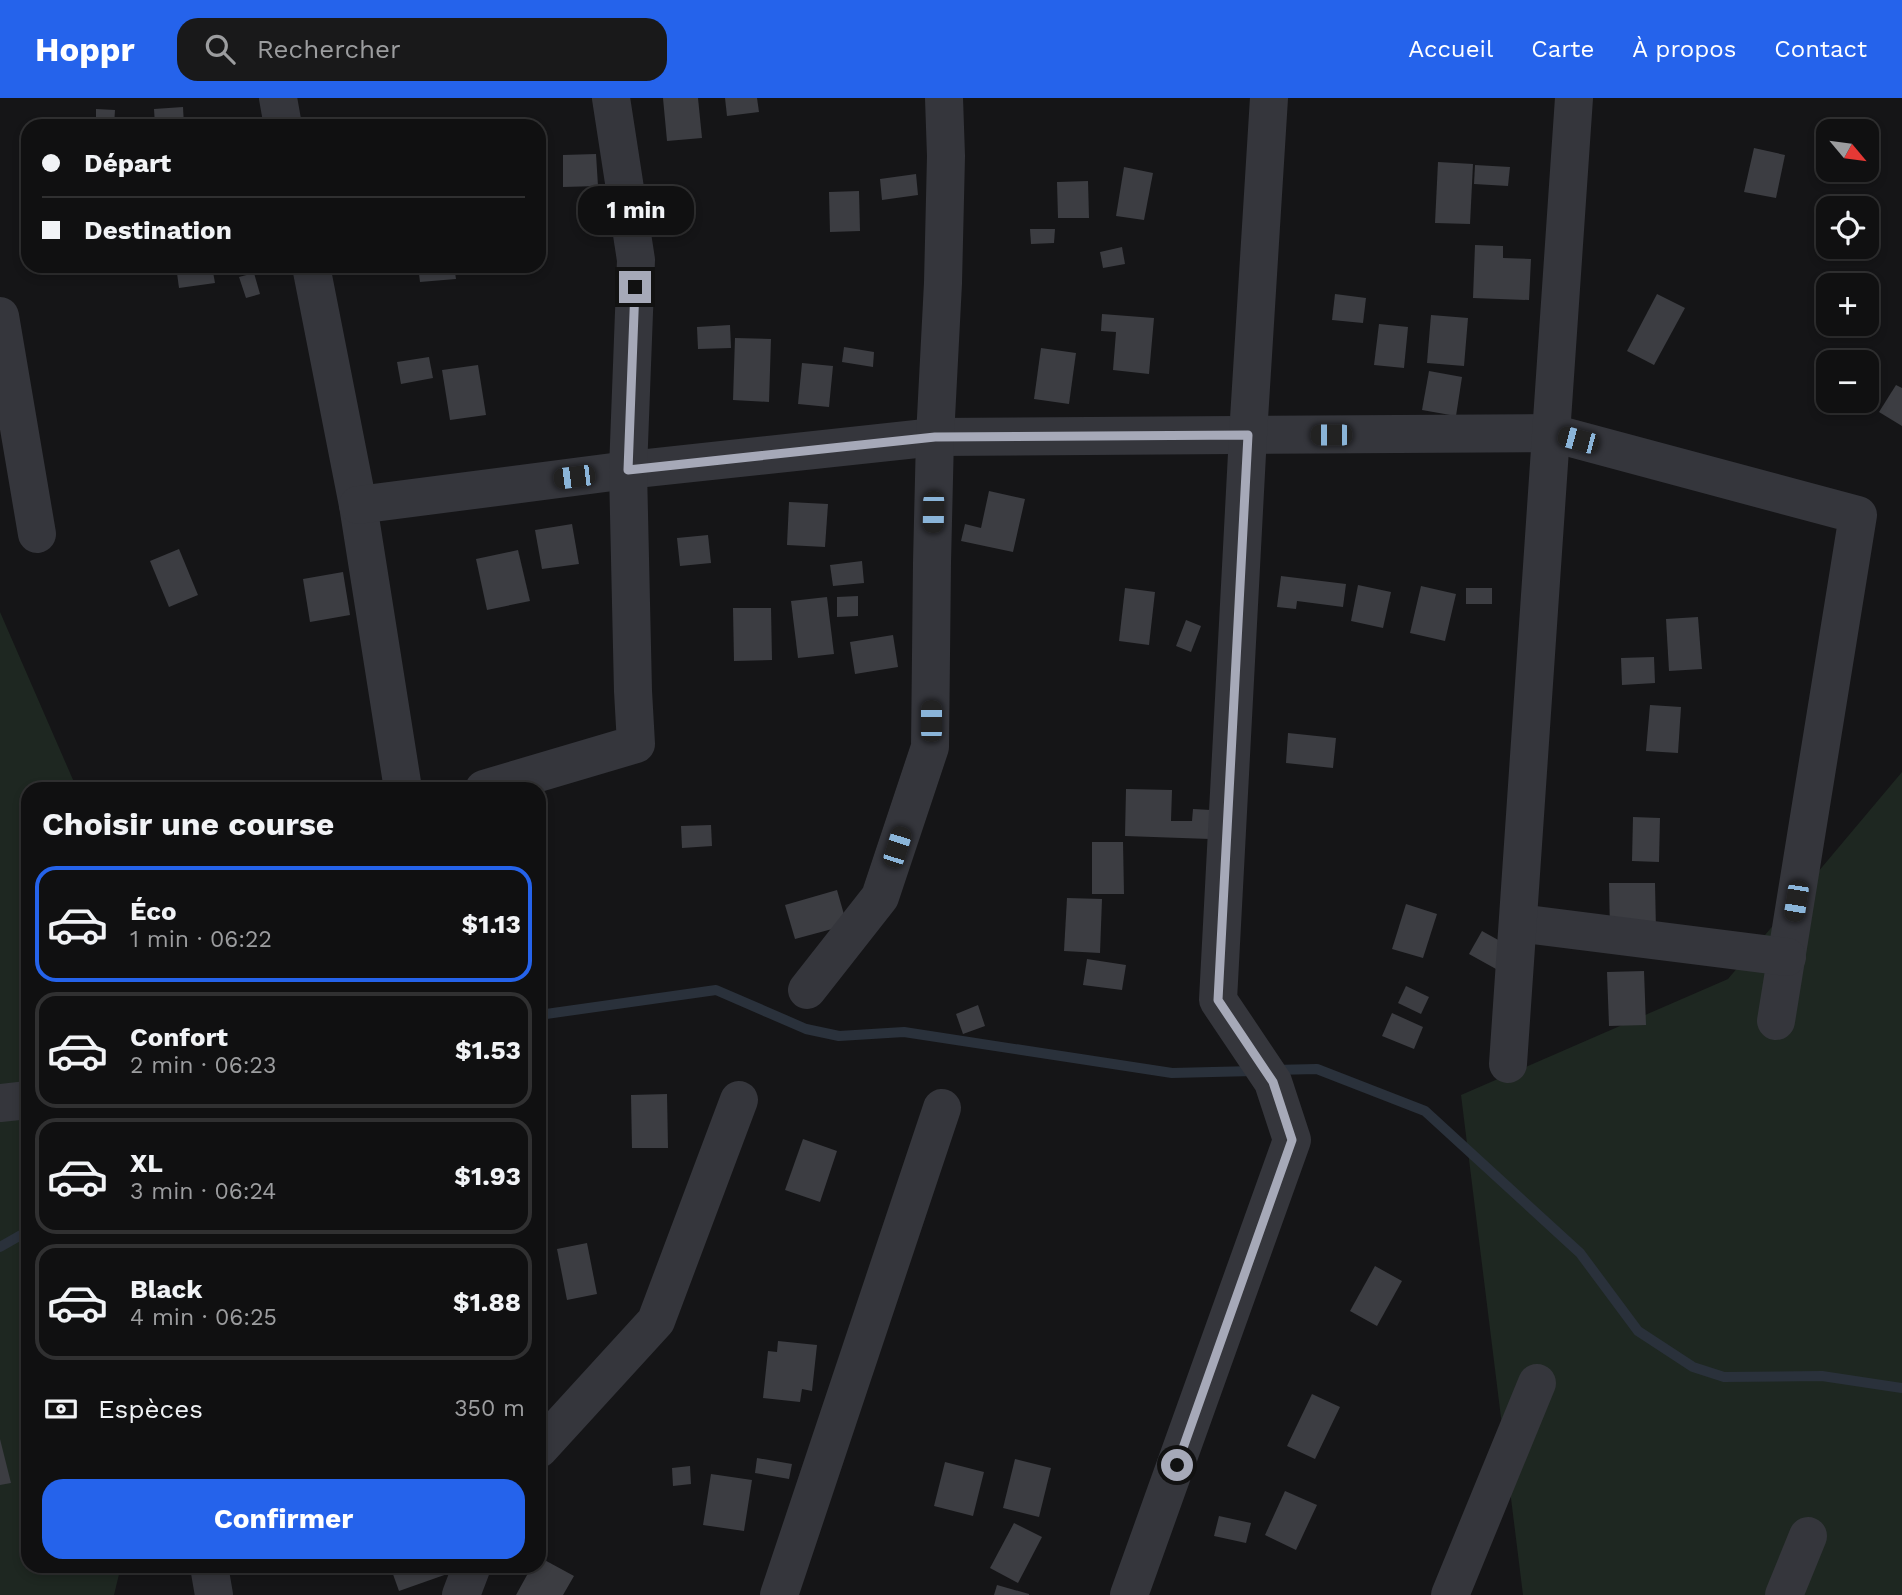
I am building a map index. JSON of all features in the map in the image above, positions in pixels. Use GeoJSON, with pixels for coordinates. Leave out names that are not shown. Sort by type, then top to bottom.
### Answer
{"type":"FeatureCollection","features":[{"type":"Feature","properties":{"kind":"street"},"geometry":{"type":"LineString","coordinates":[[278,98],[282,119]]}},
{"type":"Feature","properties":{"kind":"street"},"geometry":{"type":"LineString","coordinates":[[508,782],[636,744],[628,470],[636,260],[611,98]]}},
{"type":"Feature","properties":{"kind":"street"},"geometry":{"type":"LineString","coordinates":[[807,990],[880,897],[930,747],[935,437],[944,270],[944,98]]}},
{"type":"Feature","properties":{"kind":"street"},"geometry":{"type":"LineString","coordinates":[[1129,1595],[1292,1140],[1263,1068],[1218,1000],[1269,98]]}},
{"type":"Feature","properties":{"kind":"street"},"geometry":{"type":"LineString","coordinates":[[1508,1064],[1574,98]]}},
{"type":"Feature","properties":{"kind":"street"},"geometry":{"type":"LineString","coordinates":[[312,273],[358,505],[402,782]]}},
{"type":"Feature","properties":{"kind":"street"},"geometry":{"type":"LineString","coordinates":[[0,316],[37,534]]}},
{"type":"Feature","properties":{"kind":"street"},"geometry":{"type":"LineString","coordinates":[[358,505],[628,470],[935,437],[1552,433],[1858,515],[1776,1021]]}},
{"type":"Feature","properties":{"kind":"street"},"geometry":{"type":"LineString","coordinates":[[1518,923],[1787,957]]}},
{"type":"Feature","properties":{"kind":"street"},"geometry":{"type":"LineString","coordinates":[[546,1441],[656,1321],[739,1100]]}},
{"type":"Feature","properties":{"kind":"street"},"geometry":{"type":"LineString","coordinates":[[0,1103],[21,1101]]}},
{"type":"Feature","properties":{"kind":"street"},"geometry":{"type":"LineString","coordinates":[[779,1595],[942,1108]]}},
{"type":"Feature","properties":{"kind":"street"},"geometry":{"type":"LineString","coordinates":[[1450,1595],[1537,1383]]}},
{"type":"Feature","properties":{"kind":"street"},"geometry":{"type":"LineString","coordinates":[[1784,1595],[1808,1536]]}},
{"type":"Feature","properties":{"kind":"street"},"geometry":{"type":"LineString","coordinates":[[210,1573],[214,1595]]}},
{"type":"Feature","properties":{"kind":"street"},"geometry":{"type":"LineString","coordinates":[[461,1595],[469,1573]]}},
{"type":"Feature","properties":{"kind":"shaded area"},"geometry":{"type":"Polygon","coordinates":[[[0,612],[74,782],[21,782],[21,1573],[119,1573],[114,1595],[0,1595],[0,612]]]}},
{"type":"Feature","properties":{"kind":"shaded area"},"geometry":{"type":"Polygon","coordinates":[[[1902,772],[1902,1595],[1523,1595],[1461,1095],[1728,979],[1902,772]]]}},
{"type":"Feature","properties":{"kind":"building"},"geometry":{"type":"Polygon","coordinates":[[[663,98],[698,98],[702,138],[667,141],[663,98]]]}},
{"type":"Feature","properties":{"kind":"building"},"geometry":{"type":"Polygon","coordinates":[[[725,98],[757,98],[759,112],[727,116],[725,98]]]}},
{"type":"Feature","properties":{"kind":"building"},"geometry":{"type":"Polygon","coordinates":[[[183,107],[184,119],[155,119],[154,109],[183,107]]]}},
{"type":"Feature","properties":{"kind":"building"},"geometry":{"type":"Polygon","coordinates":[[[96,109],[115,110],[114,119],[96,119],[96,109]]]}},
{"type":"Feature","properties":{"kind":"building"},"geometry":{"type":"Polygon","coordinates":[[[1754,148],[1785,155],[1776,198],[1744,192],[1754,148]]]}},
{"type":"Feature","properties":{"kind":"building"},"geometry":{"type":"Polygon","coordinates":[[[596,154],[598,186],[563,187],[563,155],[596,154]]]}},
{"type":"Feature","properties":{"kind":"building"},"geometry":{"type":"Polygon","coordinates":[[[1438,162],[1473,164],[1470,224],[1435,223],[1438,162]]]}},
{"type":"Feature","properties":{"kind":"building"},"geometry":{"type":"Polygon","coordinates":[[[1475,165],[1510,167],[1508,186],[1474,184],[1475,165]]]}},
{"type":"Feature","properties":{"kind":"building"},"geometry":{"type":"Polygon","coordinates":[[[1124,167],[1153,173],[1144,220],[1116,216],[1124,167]]]}},
{"type":"Feature","properties":{"kind":"building"},"geometry":{"type":"Polygon","coordinates":[[[916,174],[918,195],[882,200],[880,179],[916,174]]]}},
{"type":"Feature","properties":{"kind":"building"},"geometry":{"type":"Polygon","coordinates":[[[1088,181],[1089,218],[1058,218],[1057,182],[1088,181]]]}},
{"type":"Feature","properties":{"kind":"building"},"geometry":{"type":"Polygon","coordinates":[[[859,191],[860,231],[830,232],[829,192],[859,191]]]}},
{"type":"Feature","properties":{"kind":"building"},"geometry":{"type":"Polygon","coordinates":[[[1030,229],[1055,229],[1054,243],[1031,244],[1030,229]]]}},
{"type":"Feature","properties":{"kind":"building"},"geometry":{"type":"Polygon","coordinates":[[[1475,245],[1503,246],[1503,258],[1531,259],[1529,300],[1473,298],[1475,245]]]}},
{"type":"Feature","properties":{"kind":"building"},"geometry":{"type":"Polygon","coordinates":[[[1122,247],[1125,264],[1103,268],[1100,252],[1122,247]]]}},
{"type":"Feature","properties":{"kind":"building"},"geometry":{"type":"Polygon","coordinates":[[[177,273],[213,273],[215,283],[179,288],[177,273]]]}},
{"type":"Feature","properties":{"kind":"building"},"geometry":{"type":"Polygon","coordinates":[[[254,273],[260,294],[246,298],[239,277],[254,273]]]}},
{"type":"Feature","properties":{"kind":"building"},"geometry":{"type":"Polygon","coordinates":[[[419,273],[455,273],[456,279],[420,282],[419,273]]]}},
{"type":"Feature","properties":{"kind":"building"},"geometry":{"type":"Polygon","coordinates":[[[1335,294],[1366,298],[1363,323],[1332,320],[1335,294]]]}},
{"type":"Feature","properties":{"kind":"building"},"geometry":{"type":"Polygon","coordinates":[[[1657,294],[1685,308],[1654,365],[1627,351],[1657,294]]]}},
{"type":"Feature","properties":{"kind":"building"},"geometry":{"type":"Polygon","coordinates":[[[1102,314],[1154,318],[1149,374],[1113,370],[1116,332],[1101,331],[1102,314]]]}},
{"type":"Feature","properties":{"kind":"building"},"geometry":{"type":"Polygon","coordinates":[[[1431,315],[1468,318],[1464,366],[1427,363],[1431,315]]]}},
{"type":"Feature","properties":{"kind":"building"},"geometry":{"type":"Polygon","coordinates":[[[1379,324],[1408,327],[1404,368],[1374,365],[1379,324]]]}},
{"type":"Feature","properties":{"kind":"building"},"geometry":{"type":"Polygon","coordinates":[[[730,325],[731,348],[698,349],[697,327],[730,325]]]}},
{"type":"Feature","properties":{"kind":"building"},"geometry":{"type":"Polygon","coordinates":[[[735,338],[771,339],[769,402],[733,400],[735,338]]]}},
{"type":"Feature","properties":{"kind":"building"},"geometry":{"type":"Polygon","coordinates":[[[844,347],[874,352],[873,367],[842,362],[844,347]]]}},
{"type":"Feature","properties":{"kind":"building"},"geometry":{"type":"Polygon","coordinates":[[[1041,348],[1076,353],[1069,404],[1034,399],[1041,348]]]}},
{"type":"Feature","properties":{"kind":"building"},"geometry":{"type":"Polygon","coordinates":[[[429,357],[433,378],[401,384],[397,362],[429,357]]]}},
{"type":"Feature","properties":{"kind":"building"},"geometry":{"type":"Polygon","coordinates":[[[802,363],[833,366],[829,407],[798,404],[802,363]]]}},
{"type":"Feature","properties":{"kind":"building"},"geometry":{"type":"Polygon","coordinates":[[[478,365],[486,415],[450,420],[442,370],[478,365]]]}},
{"type":"Feature","properties":{"kind":"building"},"geometry":{"type":"Polygon","coordinates":[[[1429,371],[1462,377],[1456,416],[1422,410],[1429,371]]]}},
{"type":"Feature","properties":{"kind":"building"},"geometry":{"type":"Polygon","coordinates":[[[1896,385],[1902,388],[1902,426],[1879,412],[1896,385]]]}},
{"type":"Feature","properties":{"kind":"building"},"geometry":{"type":"Polygon","coordinates":[[[989,491],[1025,499],[1013,552],[961,541],[965,524],[981,528],[989,491]]]}},
{"type":"Feature","properties":{"kind":"building"},"geometry":{"type":"Polygon","coordinates":[[[789,502],[828,504],[825,547],[787,545],[789,502]]]}},
{"type":"Feature","properties":{"kind":"building"},"geometry":{"type":"Polygon","coordinates":[[[572,524],[579,564],[542,569],[535,530],[572,524]]]}},
{"type":"Feature","properties":{"kind":"building"},"geometry":{"type":"Polygon","coordinates":[[[708,535],[711,563],[680,566],[677,538],[708,535]]]}},
{"type":"Feature","properties":{"kind":"building"},"geometry":{"type":"Polygon","coordinates":[[[179,549],[198,595],[169,607],[150,561],[179,549]]]}},
{"type":"Feature","properties":{"kind":"building"},"geometry":{"type":"Polygon","coordinates":[[[518,550],[530,601],[487,610],[476,559],[518,550]]]}},
{"type":"Feature","properties":{"kind":"building"},"geometry":{"type":"Polygon","coordinates":[[[862,561],[864,583],[833,586],[830,565],[862,561]]]}},
{"type":"Feature","properties":{"kind":"building"},"geometry":{"type":"Polygon","coordinates":[[[343,572],[350,615],[310,622],[303,579],[343,572]]]}},
{"type":"Feature","properties":{"kind":"building"},"geometry":{"type":"Polygon","coordinates":[[[1281,576],[1346,584],[1343,607],[1297,601],[1296,609],[1277,607],[1281,576]]]}},
{"type":"Feature","properties":{"kind":"building"},"geometry":{"type":"Polygon","coordinates":[[[1358,585],[1391,592],[1383,628],[1351,621],[1358,585]]]}},
{"type":"Feature","properties":{"kind":"building"},"geometry":{"type":"Polygon","coordinates":[[[1421,586],[1456,594],[1445,641],[1410,633],[1421,586]]]}},
{"type":"Feature","properties":{"kind":"building"},"geometry":{"type":"Polygon","coordinates":[[[1125,588],[1155,592],[1149,645],[1119,641],[1125,588]]]}},
{"type":"Feature","properties":{"kind":"building"},"geometry":{"type":"Polygon","coordinates":[[[1466,588],[1492,588],[1492,604],[1466,604],[1466,588]]]}},
{"type":"Feature","properties":{"kind":"building"},"geometry":{"type":"Polygon","coordinates":[[[858,596],[858,616],[837,617],[837,597],[858,596]]]}},
{"type":"Feature","properties":{"kind":"building"},"geometry":{"type":"Polygon","coordinates":[[[827,597],[834,654],[798,658],[791,601],[827,597]]]}},
{"type":"Feature","properties":{"kind":"building"},"geometry":{"type":"Polygon","coordinates":[[[733,608],[771,608],[772,660],[734,661],[733,608]]]}},
{"type":"Feature","properties":{"kind":"building"},"geometry":{"type":"Polygon","coordinates":[[[1698,617],[1702,669],[1669,671],[1666,619],[1698,617]]]}},
{"type":"Feature","properties":{"kind":"building"},"geometry":{"type":"Polygon","coordinates":[[[1186,620],[1201,626],[1191,652],[1176,646],[1186,620]]]}},
{"type":"Feature","properties":{"kind":"building"},"geometry":{"type":"Polygon","coordinates":[[[893,635],[898,667],[855,674],[850,642],[893,635]]]}},
{"type":"Feature","properties":{"kind":"building"},"geometry":{"type":"Polygon","coordinates":[[[1654,657],[1655,683],[1622,685],[1621,658],[1654,657]]]}},
{"type":"Feature","properties":{"kind":"building"},"geometry":{"type":"Polygon","coordinates":[[[1650,705],[1681,707],[1678,753],[1646,751],[1650,705]]]}},
{"type":"Feature","properties":{"kind":"building"},"geometry":{"type":"Polygon","coordinates":[[[1288,733],[1336,738],[1333,768],[1286,763],[1288,733]]]}},
{"type":"Feature","properties":{"kind":"building"},"geometry":{"type":"Polygon","coordinates":[[[1126,789],[1172,790],[1171,821],[1192,821],[1193,809],[1211,810],[1210,839],[1125,836],[1126,789]]]}},
{"type":"Feature","properties":{"kind":"building"},"geometry":{"type":"Polygon","coordinates":[[[1633,817],[1660,818],[1659,862],[1632,861],[1633,817]]]}},
{"type":"Feature","properties":{"kind":"building"},"geometry":{"type":"Polygon","coordinates":[[[711,825],[712,846],[682,848],[681,826],[711,825]]]}},
{"type":"Feature","properties":{"kind":"building"},"geometry":{"type":"Polygon","coordinates":[[[1092,842],[1123,842],[1124,894],[1092,894],[1092,842]]]}},
{"type":"Feature","properties":{"kind":"building"},"geometry":{"type":"Polygon","coordinates":[[[1609,883],[1655,883],[1656,931],[1610,931],[1609,883]]]}},
{"type":"Feature","properties":{"kind":"building"},"geometry":{"type":"Polygon","coordinates":[[[837,890],[847,925],[795,939],[785,905],[837,890]]]}},
{"type":"Feature","properties":{"kind":"building"},"geometry":{"type":"Polygon","coordinates":[[[1067,898],[1102,899],[1100,953],[1064,951],[1067,898]]]}},
{"type":"Feature","properties":{"kind":"building"},"geometry":{"type":"Polygon","coordinates":[[[1406,904],[1437,914],[1423,958],[1392,949],[1406,904]]]}},
{"type":"Feature","properties":{"kind":"building"},"geometry":{"type":"Polygon","coordinates":[[[1482,931],[1509,946],[1496,969],[1469,954],[1482,931]]]}},
{"type":"Feature","properties":{"kind":"building"},"geometry":{"type":"Polygon","coordinates":[[[1087,959],[1126,965],[1122,990],[1083,985],[1087,959]]]}},
{"type":"Feature","properties":{"kind":"building"},"geometry":{"type":"Polygon","coordinates":[[[1644,971],[1646,1025],[1609,1026],[1607,972],[1644,971]]]}},
{"type":"Feature","properties":{"kind":"building"},"geometry":{"type":"Polygon","coordinates":[[[1406,986],[1429,997],[1421,1014],[1398,1003],[1406,986]]]}},
{"type":"Feature","properties":{"kind":"building"},"geometry":{"type":"Polygon","coordinates":[[[978,1005],[985,1026],[963,1034],[956,1014],[978,1005]]]}},
{"type":"Feature","properties":{"kind":"building"},"geometry":{"type":"Polygon","coordinates":[[[1392,1013],[1423,1027],[1414,1049],[1382,1036],[1392,1013]]]}},
{"type":"Feature","properties":{"kind":"building"},"geometry":{"type":"Polygon","coordinates":[[[667,1094],[668,1148],[632,1148],[631,1095],[667,1094]]]}},
{"type":"Feature","properties":{"kind":"building"},"geometry":{"type":"Polygon","coordinates":[[[803,1139],[837,1151],[820,1202],[785,1190],[803,1139]]]}},
{"type":"Feature","properties":{"kind":"building"},"geometry":{"type":"Polygon","coordinates":[[[587,1243],[597,1294],[567,1300],[557,1249],[587,1243]]]}},
{"type":"Feature","properties":{"kind":"building"},"geometry":{"type":"Polygon","coordinates":[[[1375,1266],[1402,1281],[1377,1326],[1350,1311],[1375,1266]]]}},
{"type":"Feature","properties":{"kind":"building"},"geometry":{"type":"Polygon","coordinates":[[[778,1341],[817,1345],[812,1391],[802,1389],[800,1402],[763,1398],[768,1351],[777,1352],[778,1341]]]}},
{"type":"Feature","properties":{"kind":"building"},"geometry":{"type":"Polygon","coordinates":[[[1312,1394],[1340,1407],[1315,1459],[1287,1446],[1312,1394]]]}},
{"type":"Feature","properties":{"kind":"building"},"geometry":{"type":"Polygon","coordinates":[[[0,1439],[11,1483],[0,1485],[0,1439]]]}},
{"type":"Feature","properties":{"kind":"building"},"geometry":{"type":"Polygon","coordinates":[[[757,1458],[792,1464],[789,1479],[755,1473],[757,1458]]]}},
{"type":"Feature","properties":{"kind":"building"},"geometry":{"type":"Polygon","coordinates":[[[1015,1459],[1051,1468],[1039,1517],[1003,1508],[1015,1459]]]}},
{"type":"Feature","properties":{"kind":"building"},"geometry":{"type":"Polygon","coordinates":[[[945,1462],[984,1472],[973,1516],[934,1506],[945,1462]]]}},
{"type":"Feature","properties":{"kind":"building"},"geometry":{"type":"Polygon","coordinates":[[[690,1466],[691,1484],[673,1486],[672,1468],[690,1466]]]}},
{"type":"Feature","properties":{"kind":"building"},"geometry":{"type":"Polygon","coordinates":[[[711,1474],[752,1480],[744,1531],[703,1525],[711,1474]]]}},
{"type":"Feature","properties":{"kind":"building"},"geometry":{"type":"Polygon","coordinates":[[[1285,1491],[1317,1505],[1296,1550],[1265,1535],[1285,1491]]]}},
{"type":"Feature","properties":{"kind":"building"},"geometry":{"type":"Polygon","coordinates":[[[1219,1516],[1251,1523],[1246,1543],[1214,1536],[1219,1516]]]}},
{"type":"Feature","properties":{"kind":"building"},"geometry":{"type":"Polygon","coordinates":[[[1014,1523],[1042,1537],[1018,1583],[990,1568],[1014,1523]]]}},
{"type":"Feature","properties":{"kind":"building"},"geometry":{"type":"Polygon","coordinates":[[[546,1561],[574,1576],[563,1595],[516,1595],[528,1573],[546,1573],[546,1561]]]}},
{"type":"Feature","properties":{"kind":"building"},"geometry":{"type":"Polygon","coordinates":[[[393,1573],[450,1573],[399,1591],[393,1573]]]}},
{"type":"Feature","properties":{"kind":"building"},"geometry":{"type":"Polygon","coordinates":[[[997,1585],[1029,1594],[1029,1595],[994,1595],[997,1585]]]}},
{"type":"Feature","properties":{"kind":"waterway"},"geometry":{"type":"LineString","coordinates":[[546,1014],[716,990],[806,1029],[839,1036],[904,1032],[1172,1073],[1254,1071]]}},
{"type":"Feature","properties":{"kind":"waterway"},"geometry":{"type":"LineString","coordinates":[[1273,1070],[1317,1069],[1425,1111],[1580,1253],[1638,1331],[1693,1367],[1724,1377],[1822,1376],[1902,1388]]}},
{"type":"Feature","properties":{"kind":"waterway"},"geometry":{"type":"LineString","coordinates":[[0,1247],[21,1235]]}},
{"type":"Feature","properties":{"kind":"route"},"geometry":{"type":"LineString","coordinates":[[635,287],[628,470],[935,437],[1248,435],[1218,1000],[1273,1082],[1292,1140],[1177,1465]]}}]}
